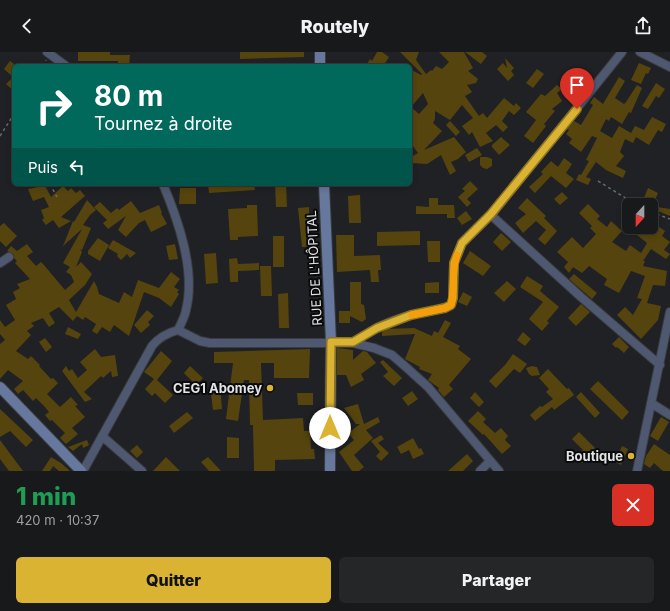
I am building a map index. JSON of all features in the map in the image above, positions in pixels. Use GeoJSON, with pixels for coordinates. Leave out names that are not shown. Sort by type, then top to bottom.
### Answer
{"type":"FeatureCollection","features":[{"type":"Feature","properties":{"kind":"street"},"geometry":{"type":"LineString","coordinates":[[47,52],[63,64]]}},
{"type":"Feature","properties":{"kind":"street"},"geometry":{"type":"LineString","coordinates":[[320,52],[320,64]]}},
{"type":"Feature","properties":{"kind":"street"},"geometry":{"type":"LineString","coordinates":[[353,342],[377,328],[411,315],[445,308],[451,305],[453,298],[454,263],[465,240],[491,214],[622,52]]}},
{"type":"Feature","properties":{"kind":"street"},"geometry":{"type":"LineString","coordinates":[[640,52],[670,67]]}},
{"type":"Feature","properties":{"kind":"street"},"geometry":{"type":"LineString","coordinates":[[164,186],[180,234],[189,277],[189,295],[186,309],[178,330]]}},
{"type":"Feature","properties":{"kind":"street","name":"RUE DE L'HÔPITAL"},"geometry":{"type":"LineString","coordinates":[[324,186],[331,342],[330,471]]}},
{"type":"Feature","properties":{"kind":"street"},"geometry":{"type":"LineString","coordinates":[[491,214],[580,297],[660,365]]}},
{"type":"Feature","properties":{"kind":"street"},"geometry":{"type":"LineString","coordinates":[[0,263],[9,257]]}},
{"type":"Feature","properties":{"kind":"street"},"geometry":{"type":"LineString","coordinates":[[637,471],[670,312]]}},
{"type":"Feature","properties":{"kind":"street"},"geometry":{"type":"LineString","coordinates":[[0,388],[82,471],[152,346],[162,336],[168,333],[178,330],[200,341],[210,343],[353,342],[392,355],[428,387],[499,471]]}},
{"type":"Feature","properties":{"kind":"street"},"geometry":{"type":"LineString","coordinates":[[651,403],[670,415]]}},
{"type":"Feature","properties":{"kind":"street"},"geometry":{"type":"LineString","coordinates":[[102,436],[142,471]]}},
{"type":"Feature","properties":{"kind":"street"},"geometry":{"type":"LineString","coordinates":[[480,471],[490,461]]}},
{"type":"Feature","properties":{"kind":"path"},"geometry":{"type":"LineString","coordinates":[[0,136],[12,117]]}},
{"type":"Feature","properties":{"kind":"path"},"geometry":{"type":"LineString","coordinates":[[598,181],[625,198]]}},
{"type":"Feature","properties":{"kind":"path"},"geometry":{"type":"LineString","coordinates":[[51,186],[56,197]]}},
{"type":"Feature","properties":{"kind":"path"},"geometry":{"type":"LineString","coordinates":[[658,215],[670,219]]}},
{"type":"Feature","properties":{"kind":"building"},"geometry":{"type":"Polygon","coordinates":[[[78,52],[110,52],[110,55],[130,55],[129,64],[118,64],[118,61],[78,61],[78,52]]]}},
{"type":"Feature","properties":{"kind":"building"},"geometry":{"type":"Polygon","coordinates":[[[240,52],[304,52],[304,57],[240,59],[240,52]]]}},
{"type":"Feature","properties":{"kind":"building"},"geometry":{"type":"Polygon","coordinates":[[[377,52],[382,52],[389,57],[384,64],[367,64],[370,59],[372,61],[377,52]]]}},
{"type":"Feature","properties":{"kind":"building"},"geometry":{"type":"Polygon","coordinates":[[[400,52],[419,52],[416,60],[426,74],[431,70],[432,71],[436,66],[442,69],[449,62],[439,52],[464,52],[473,68],[468,71],[478,79],[476,83],[467,85],[472,92],[465,96],[479,116],[483,113],[487,118],[504,98],[514,106],[516,103],[521,108],[514,115],[509,111],[502,121],[508,127],[503,132],[496,125],[486,133],[493,141],[480,147],[472,132],[469,135],[462,126],[473,118],[462,105],[450,120],[435,111],[435,119],[433,123],[442,131],[424,150],[454,137],[466,152],[458,159],[451,162],[456,171],[450,175],[441,155],[427,164],[412,163],[412,156],[418,153],[412,145],[412,108],[419,114],[428,104],[423,93],[412,106],[412,70],[421,75],[422,74],[400,52]]]}},
{"type":"Feature","properties":{"kind":"building"},"geometry":{"type":"Polygon","coordinates":[[[465,52],[482,52],[487,56],[481,64],[465,52]]]}},
{"type":"Feature","properties":{"kind":"building"},"geometry":{"type":"Polygon","coordinates":[[[505,58],[514,68],[511,71],[514,75],[508,81],[497,69],[503,63],[507,68],[505,58]]]}},
{"type":"Feature","properties":{"kind":"building"},"geometry":{"type":"Polygon","coordinates":[[[10,61],[14,64],[12,64],[12,76],[4,69],[10,61]]]}},
{"type":"Feature","properties":{"kind":"building"},"geometry":{"type":"Polygon","coordinates":[[[639,63],[651,68],[648,74],[646,73],[641,84],[631,80],[639,63]]]}},
{"type":"Feature","properties":{"kind":"building"},"geometry":{"type":"Polygon","coordinates":[[[537,69],[544,74],[533,88],[526,83],[537,69]]]}},
{"type":"Feature","properties":{"kind":"building"},"geometry":{"type":"Polygon","coordinates":[[[619,77],[625,81],[615,98],[624,104],[637,85],[642,88],[631,113],[629,112],[622,124],[611,117],[609,121],[606,119],[600,131],[612,138],[619,126],[631,133],[635,126],[644,130],[652,117],[666,124],[662,132],[658,130],[649,145],[636,137],[633,143],[625,139],[620,152],[624,156],[616,166],[626,171],[623,178],[606,170],[596,162],[586,177],[591,179],[588,185],[576,180],[579,174],[581,175],[589,161],[586,160],[597,138],[592,136],[581,152],[569,143],[572,139],[566,134],[569,130],[567,129],[574,121],[581,125],[593,105],[590,103],[594,97],[603,104],[619,77]]]}},
{"type":"Feature","properties":{"kind":"building"},"geometry":{"type":"Polygon","coordinates":[[[12,78],[12,89],[6,84],[12,78]]]}},
{"type":"Feature","properties":{"kind":"building"},"geometry":{"type":"Polygon","coordinates":[[[656,83],[665,89],[659,98],[656,96],[648,109],[642,106],[656,83]]]}},
{"type":"Feature","properties":{"kind":"building"},"geometry":{"type":"Polygon","coordinates":[[[557,85],[562,89],[557,93],[562,101],[552,109],[555,111],[544,124],[546,126],[533,143],[524,136],[536,120],[526,112],[541,94],[545,96],[557,85]]]}},
{"type":"Feature","properties":{"kind":"building"},"geometry":{"type":"Polygon","coordinates":[[[450,121],[460,132],[456,136],[446,125],[450,121]]]}},
{"type":"Feature","properties":{"kind":"building"},"geometry":{"type":"Polygon","coordinates":[[[501,137],[510,145],[499,155],[492,145],[501,137]]]}},
{"type":"Feature","properties":{"kind":"building"},"geometry":{"type":"Polygon","coordinates":[[[477,148],[482,155],[469,162],[465,155],[477,148]]]}},
{"type":"Feature","properties":{"kind":"building"},"geometry":{"type":"Polygon","coordinates":[[[480,157],[492,159],[492,166],[487,169],[483,168],[480,165],[480,157]]]}},
{"type":"Feature","properties":{"kind":"building"},"geometry":{"type":"Polygon","coordinates":[[[564,158],[572,164],[566,173],[574,179],[566,188],[551,176],[535,193],[529,187],[543,174],[541,172],[551,161],[558,167],[564,158]]]}},
{"type":"Feature","properties":{"kind":"building"},"geometry":{"type":"Polygon","coordinates":[[[470,181],[478,189],[467,199],[471,203],[467,207],[458,197],[465,191],[462,189],[470,181]]]}},
{"type":"Feature","properties":{"kind":"building"},"geometry":{"type":"Polygon","coordinates":[[[45,186],[51,197],[63,186],[68,191],[71,188],[76,193],[80,190],[85,196],[61,217],[71,221],[59,228],[53,220],[46,225],[42,220],[44,218],[41,210],[49,207],[44,197],[33,201],[28,189],[45,186]]]}},
{"type":"Feature","properties":{"kind":"building"},"geometry":{"type":"Polygon","coordinates":[[[208,186],[254,186],[255,190],[209,193],[208,186]]]}},
{"type":"Feature","properties":{"kind":"building"},"geometry":{"type":"Polygon","coordinates":[[[275,186],[286,186],[287,207],[276,207],[275,186]]]}},
{"type":"Feature","properties":{"kind":"building"},"geometry":{"type":"Polygon","coordinates":[[[180,188],[196,188],[196,204],[179,204],[180,188]]]}},
{"type":"Feature","properties":{"kind":"building"},"geometry":{"type":"Polygon","coordinates":[[[648,188],[658,193],[656,198],[644,198],[648,188]]]}},
{"type":"Feature","properties":{"kind":"building"},"geometry":{"type":"Polygon","coordinates":[[[562,192],[568,198],[560,205],[554,199],[562,192]]]}},
{"type":"Feature","properties":{"kind":"building"},"geometry":{"type":"Polygon","coordinates":[[[360,195],[361,223],[349,223],[348,196],[360,195]]]}},
{"type":"Feature","properties":{"kind":"building"},"geometry":{"type":"Polygon","coordinates":[[[429,198],[438,198],[438,205],[454,205],[455,218],[447,218],[447,214],[416,214],[416,206],[429,207],[429,198]]]}},
{"type":"Feature","properties":{"kind":"building"},"geometry":{"type":"Polygon","coordinates":[[[527,198],[546,216],[544,218],[557,231],[545,245],[538,239],[546,230],[536,221],[523,233],[515,223],[526,214],[518,208],[527,198]]]}},
{"type":"Feature","properties":{"kind":"building"},"geometry":{"type":"Polygon","coordinates":[[[87,200],[96,210],[90,215],[83,225],[91,228],[82,250],[80,249],[82,252],[76,267],[81,262],[92,274],[85,285],[69,300],[76,312],[94,281],[99,294],[119,303],[124,292],[132,297],[138,280],[159,288],[171,272],[180,279],[174,287],[179,290],[177,292],[179,294],[171,307],[159,298],[144,292],[129,336],[114,325],[110,332],[102,327],[97,334],[92,331],[96,324],[85,317],[83,320],[77,316],[73,321],[59,307],[49,313],[55,323],[49,327],[43,318],[31,323],[34,326],[27,331],[31,335],[16,351],[28,359],[31,356],[51,379],[53,378],[58,383],[47,394],[60,407],[71,397],[78,405],[75,406],[85,417],[72,428],[78,434],[66,444],[60,438],[65,433],[45,415],[49,412],[44,406],[36,398],[33,401],[23,390],[18,394],[14,389],[23,381],[8,370],[0,379],[0,344],[5,340],[0,334],[0,320],[5,327],[15,320],[6,305],[16,299],[13,292],[20,288],[17,284],[30,279],[15,263],[17,261],[13,254],[7,251],[11,246],[17,251],[27,244],[33,252],[27,256],[36,266],[41,262],[65,290],[74,282],[71,275],[66,272],[70,267],[63,263],[82,229],[63,246],[73,221],[74,222],[87,200]]]}},
{"type":"Feature","properties":{"kind":"building"},"geometry":{"type":"Polygon","coordinates":[[[131,201],[140,213],[159,205],[161,213],[167,224],[151,232],[145,220],[139,223],[126,237],[118,230],[126,216],[108,229],[103,223],[107,220],[94,207],[100,202],[111,213],[117,208],[119,210],[131,201]]]}},
{"type":"Feature","properties":{"kind":"building"},"geometry":{"type":"Polygon","coordinates":[[[588,204],[600,216],[597,219],[607,227],[611,221],[622,231],[612,242],[626,251],[630,245],[641,253],[647,243],[637,235],[638,234],[658,234],[658,226],[665,231],[662,236],[670,242],[664,250],[670,254],[666,259],[651,249],[643,261],[645,261],[643,266],[667,271],[665,286],[653,285],[647,303],[661,306],[658,320],[641,339],[617,315],[625,307],[633,315],[642,299],[637,298],[645,276],[631,271],[619,293],[604,285],[607,279],[589,266],[582,273],[573,267],[569,273],[564,267],[568,262],[557,252],[572,237],[583,248],[596,234],[590,228],[592,226],[579,213],[588,204]]]}},
{"type":"Feature","properties":{"kind":"building"},"geometry":{"type":"Polygon","coordinates":[[[247,205],[257,205],[258,236],[238,237],[238,240],[230,240],[228,209],[247,208],[247,205]]]}},
{"type":"Feature","properties":{"kind":"building"},"geometry":{"type":"Polygon","coordinates":[[[309,207],[310,247],[302,247],[298,208],[309,207]]]}},
{"type":"Feature","properties":{"kind":"building"},"geometry":{"type":"Polygon","coordinates":[[[658,207],[670,209],[670,216],[658,211],[658,207]]]}},
{"type":"Feature","properties":{"kind":"building"},"geometry":{"type":"Polygon","coordinates":[[[466,211],[472,219],[462,225],[457,218],[466,211]]]}},
{"type":"Feature","properties":{"kind":"building"},"geometry":{"type":"Polygon","coordinates":[[[4,223],[17,236],[6,247],[0,241],[0,226],[4,223]]]}},
{"type":"Feature","properties":{"kind":"building"},"geometry":{"type":"Polygon","coordinates":[[[420,231],[420,245],[377,246],[377,232],[420,231]]]}},
{"type":"Feature","properties":{"kind":"building"},"geometry":{"type":"Polygon","coordinates":[[[501,233],[511,242],[502,251],[493,242],[501,233]]]}},
{"type":"Feature","properties":{"kind":"building"},"geometry":{"type":"Polygon","coordinates":[[[336,235],[354,235],[354,256],[380,255],[381,270],[378,270],[379,282],[371,282],[370,270],[337,272],[336,235]]]}},
{"type":"Feature","properties":{"kind":"building"},"geometry":{"type":"Polygon","coordinates":[[[273,236],[284,236],[284,267],[273,267],[273,236]]]}},
{"type":"Feature","properties":{"kind":"building"},"geometry":{"type":"Polygon","coordinates":[[[98,238],[109,245],[100,261],[88,254],[88,251],[98,238]]]}},
{"type":"Feature","properties":{"kind":"building"},"geometry":{"type":"Polygon","coordinates":[[[113,240],[136,253],[130,258],[127,254],[121,260],[117,256],[118,254],[108,248],[113,240]]]}},
{"type":"Feature","properties":{"kind":"building"},"geometry":{"type":"Polygon","coordinates":[[[427,241],[440,241],[440,262],[428,262],[427,241]]]}},
{"type":"Feature","properties":{"kind":"building"},"geometry":{"type":"Polygon","coordinates":[[[175,244],[178,259],[169,260],[166,246],[175,244]]]}},
{"type":"Feature","properties":{"kind":"building"},"geometry":{"type":"Polygon","coordinates":[[[470,251],[491,266],[483,276],[463,263],[470,251]]]}},
{"type":"Feature","properties":{"kind":"building"},"geometry":{"type":"Polygon","coordinates":[[[216,253],[218,283],[206,284],[204,254],[216,253]]]}},
{"type":"Feature","properties":{"kind":"building"},"geometry":{"type":"Polygon","coordinates":[[[237,258],[238,264],[259,263],[259,270],[238,271],[238,282],[230,282],[229,259],[237,258]]]}},
{"type":"Feature","properties":{"kind":"building"},"geometry":{"type":"Polygon","coordinates":[[[260,266],[271,266],[272,296],[261,296],[260,266]]]}},
{"type":"Feature","properties":{"kind":"building"},"geometry":{"type":"Polygon","coordinates":[[[574,274],[597,293],[592,299],[569,279],[574,274]]]}},
{"type":"Feature","properties":{"kind":"building"},"geometry":{"type":"Polygon","coordinates":[[[527,276],[543,286],[540,291],[559,307],[547,321],[549,323],[542,331],[529,319],[543,302],[520,287],[527,276]]]}},
{"type":"Feature","properties":{"kind":"building"},"geometry":{"type":"Polygon","coordinates":[[[507,281],[516,289],[504,302],[494,293],[507,281]]]}},
{"type":"Feature","properties":{"kind":"building"},"geometry":{"type":"Polygon","coordinates":[[[350,282],[361,282],[361,304],[364,305],[366,319],[362,322],[350,316],[350,323],[339,323],[339,311],[350,311],[350,282]]]}},
{"type":"Feature","properties":{"kind":"building"},"geometry":{"type":"Polygon","coordinates":[[[439,282],[439,293],[425,293],[425,283],[439,282]]]}},
{"type":"Feature","properties":{"kind":"building"},"geometry":{"type":"Polygon","coordinates":[[[463,292],[472,297],[467,306],[458,302],[463,292]]]}},
{"type":"Feature","properties":{"kind":"building"},"geometry":{"type":"Polygon","coordinates":[[[288,293],[289,328],[279,328],[278,294],[288,293]]]}},
{"type":"Feature","properties":{"kind":"building"},"geometry":{"type":"Polygon","coordinates":[[[581,304],[590,312],[576,326],[568,318],[581,304]]]}},
{"type":"Feature","properties":{"kind":"building"},"geometry":{"type":"Polygon","coordinates":[[[147,310],[154,316],[148,322],[150,325],[141,333],[134,325],[147,310]]]}},
{"type":"Feature","properties":{"kind":"building"},"geometry":{"type":"Polygon","coordinates":[[[445,320],[451,323],[443,337],[460,346],[458,349],[471,359],[449,385],[453,389],[444,397],[438,390],[439,388],[428,380],[432,374],[419,369],[420,367],[405,359],[415,334],[382,336],[382,332],[387,329],[414,328],[432,336],[434,331],[438,333],[445,320]]]}},
{"type":"Feature","properties":{"kind":"building"},"geometry":{"type":"Polygon","coordinates":[[[68,327],[81,334],[78,339],[65,334],[68,327]]]}},
{"type":"Feature","properties":{"kind":"building"},"geometry":{"type":"Polygon","coordinates":[[[523,332],[531,339],[525,346],[517,340],[523,332]]]}},
{"type":"Feature","properties":{"kind":"building"},"geometry":{"type":"Polygon","coordinates":[[[619,337],[629,347],[624,353],[612,344],[619,337]]]}},
{"type":"Feature","properties":{"kind":"building"},"geometry":{"type":"Polygon","coordinates":[[[45,338],[52,347],[46,352],[39,342],[45,338]]]}},
{"type":"Feature","properties":{"kind":"building"},"geometry":{"type":"Polygon","coordinates":[[[337,348],[353,350],[353,360],[363,351],[367,352],[376,363],[361,374],[364,380],[351,387],[346,375],[337,375],[337,348]]]}},
{"type":"Feature","properties":{"kind":"building"},"geometry":{"type":"Polygon","coordinates":[[[95,349],[101,357],[115,355],[118,376],[112,377],[111,371],[103,378],[101,376],[84,392],[92,399],[85,402],[62,371],[66,366],[69,371],[72,369],[78,378],[87,370],[80,362],[95,349]]]}},
{"type":"Feature","properties":{"kind":"building"},"geometry":{"type":"Polygon","coordinates":[[[310,349],[309,378],[274,378],[274,363],[261,363],[263,420],[303,418],[304,431],[310,431],[311,449],[314,449],[315,459],[275,460],[275,471],[254,471],[253,425],[250,425],[249,380],[244,380],[238,421],[226,419],[233,363],[214,363],[214,352],[310,349]]]}},
{"type":"Feature","properties":{"kind":"building"},"geometry":{"type":"Polygon","coordinates":[[[161,351],[172,361],[157,380],[173,395],[165,403],[155,393],[152,396],[145,389],[154,379],[144,372],[161,351]]]}},
{"type":"Feature","properties":{"kind":"building"},"geometry":{"type":"Polygon","coordinates":[[[513,354],[527,364],[520,373],[514,369],[496,388],[489,381],[505,365],[513,354]]]}},
{"type":"Feature","properties":{"kind":"building"},"geometry":{"type":"Polygon","coordinates":[[[383,360],[402,378],[394,386],[383,376],[388,372],[380,362],[383,360]]]}},
{"type":"Feature","properties":{"kind":"building"},"geometry":{"type":"Polygon","coordinates":[[[190,366],[203,378],[196,385],[184,373],[190,366]]]}},
{"type":"Feature","properties":{"kind":"building"},"geometry":{"type":"Polygon","coordinates":[[[532,366],[537,367],[540,375],[532,376],[529,374],[526,368],[532,366]]]}},
{"type":"Feature","properties":{"kind":"building"},"geometry":{"type":"Polygon","coordinates":[[[548,369],[567,389],[569,388],[574,395],[554,410],[552,407],[535,421],[530,415],[540,406],[542,407],[553,399],[546,392],[549,389],[539,378],[548,369]]]}},
{"type":"Feature","properties":{"kind":"building"},"geometry":{"type":"Polygon","coordinates":[[[598,381],[629,412],[622,420],[590,389],[598,381]]]}},
{"type":"Feature","properties":{"kind":"building"},"geometry":{"type":"Polygon","coordinates":[[[220,385],[222,409],[213,410],[210,386],[220,385]]]}},
{"type":"Feature","properties":{"kind":"building"},"geometry":{"type":"Polygon","coordinates":[[[412,391],[418,399],[408,406],[402,398],[412,391]]]}},
{"type":"Feature","properties":{"kind":"building"},"geometry":{"type":"Polygon","coordinates":[[[475,392],[484,402],[479,407],[470,398],[475,392]]]}},
{"type":"Feature","properties":{"kind":"building"},"geometry":{"type":"Polygon","coordinates":[[[581,392],[600,413],[595,418],[576,397],[581,392]]]}},
{"type":"Feature","properties":{"kind":"building"},"geometry":{"type":"Polygon","coordinates":[[[297,393],[313,393],[313,405],[298,405],[297,393]]]}},
{"type":"Feature","properties":{"kind":"building"},"geometry":{"type":"Polygon","coordinates":[[[358,404],[364,424],[378,417],[380,422],[366,430],[373,438],[354,455],[364,467],[359,471],[352,471],[339,452],[354,440],[348,433],[360,424],[356,424],[344,408],[358,404]]]}},
{"type":"Feature","properties":{"kind":"building"},"geometry":{"type":"Polygon","coordinates":[[[0,409],[33,440],[26,447],[10,431],[0,437],[0,409]]]}},
{"type":"Feature","properties":{"kind":"building"},"geometry":{"type":"Polygon","coordinates":[[[478,411],[486,419],[483,422],[495,433],[501,428],[508,436],[505,440],[511,446],[502,454],[484,434],[483,435],[468,421],[478,411]]]}},
{"type":"Feature","properties":{"kind":"building"},"geometry":{"type":"Polygon","coordinates":[[[187,412],[193,418],[174,433],[169,426],[187,412]]]}},
{"type":"Feature","properties":{"kind":"building"},"geometry":{"type":"Polygon","coordinates":[[[661,417],[669,422],[658,441],[650,436],[661,417]]]}},
{"type":"Feature","properties":{"kind":"building"},"geometry":{"type":"Polygon","coordinates":[[[579,432],[595,448],[582,463],[576,457],[583,450],[572,439],[579,432]]]}},
{"type":"Feature","properties":{"kind":"building"},"geometry":{"type":"Polygon","coordinates":[[[381,435],[384,439],[378,443],[389,453],[381,461],[376,456],[380,452],[371,441],[381,435]]]}},
{"type":"Feature","properties":{"kind":"building"},"geometry":{"type":"Polygon","coordinates":[[[227,437],[239,438],[239,458],[227,458],[227,437]]]}},
{"type":"Feature","properties":{"kind":"building"},"geometry":{"type":"Polygon","coordinates":[[[413,438],[419,449],[421,448],[424,454],[413,459],[409,450],[401,454],[397,447],[413,438]]]}},
{"type":"Feature","properties":{"kind":"building"},"geometry":{"type":"Polygon","coordinates":[[[0,440],[23,471],[9,471],[0,459],[0,440]]]}},
{"type":"Feature","properties":{"kind":"building"},"geometry":{"type":"Polygon","coordinates":[[[87,440],[89,445],[83,448],[82,444],[73,451],[68,447],[87,440]]]}},
{"type":"Feature","properties":{"kind":"building"},"geometry":{"type":"Polygon","coordinates":[[[654,444],[670,455],[670,471],[663,471],[654,463],[650,468],[644,464],[646,456],[654,444]]]}},
{"type":"Feature","properties":{"kind":"building"},"geometry":{"type":"Polygon","coordinates":[[[137,445],[143,452],[137,458],[130,451],[137,445]]]}},
{"type":"Feature","properties":{"kind":"building"},"geometry":{"type":"Polygon","coordinates":[[[622,446],[628,449],[621,465],[615,462],[622,446]]]}},
{"type":"Feature","properties":{"kind":"building"},"geometry":{"type":"Polygon","coordinates":[[[467,454],[473,461],[463,471],[448,471],[467,454]]]}},
{"type":"Feature","properties":{"kind":"building"},"geometry":{"type":"Polygon","coordinates":[[[51,457],[70,471],[59,471],[53,466],[50,471],[42,471],[51,457]]]}},
{"type":"Feature","properties":{"kind":"building"},"geometry":{"type":"Polygon","coordinates":[[[166,457],[180,471],[153,471],[166,457]]]}},
{"type":"Feature","properties":{"kind":"building"},"geometry":{"type":"Polygon","coordinates":[[[208,457],[221,471],[209,471],[201,462],[208,457]]]}},
{"type":"Feature","properties":{"kind":"slow traffic"},"geometry":{"type":"LineString","coordinates":[[412,315],[445,308],[451,305],[453,298],[454,263],[457,255]]}},
{"type":"Feature","properties":{"kind":"place","name":"CEG1 Abomey"},"geometry":{"type":"Point","coordinates":[270,388]}},
{"type":"Feature","properties":{"kind":"place","name":"Boutique"},"geometry":{"type":"Point","coordinates":[631,456]}},
{"type":"Feature","properties":{"kind":"route"},"geometry":{"type":"LineString","coordinates":[[330,428],[331,342],[353,342],[377,328],[411,315],[445,308],[451,305],[453,298],[454,263],[462,243],[491,214],[577,109]]}}]}
